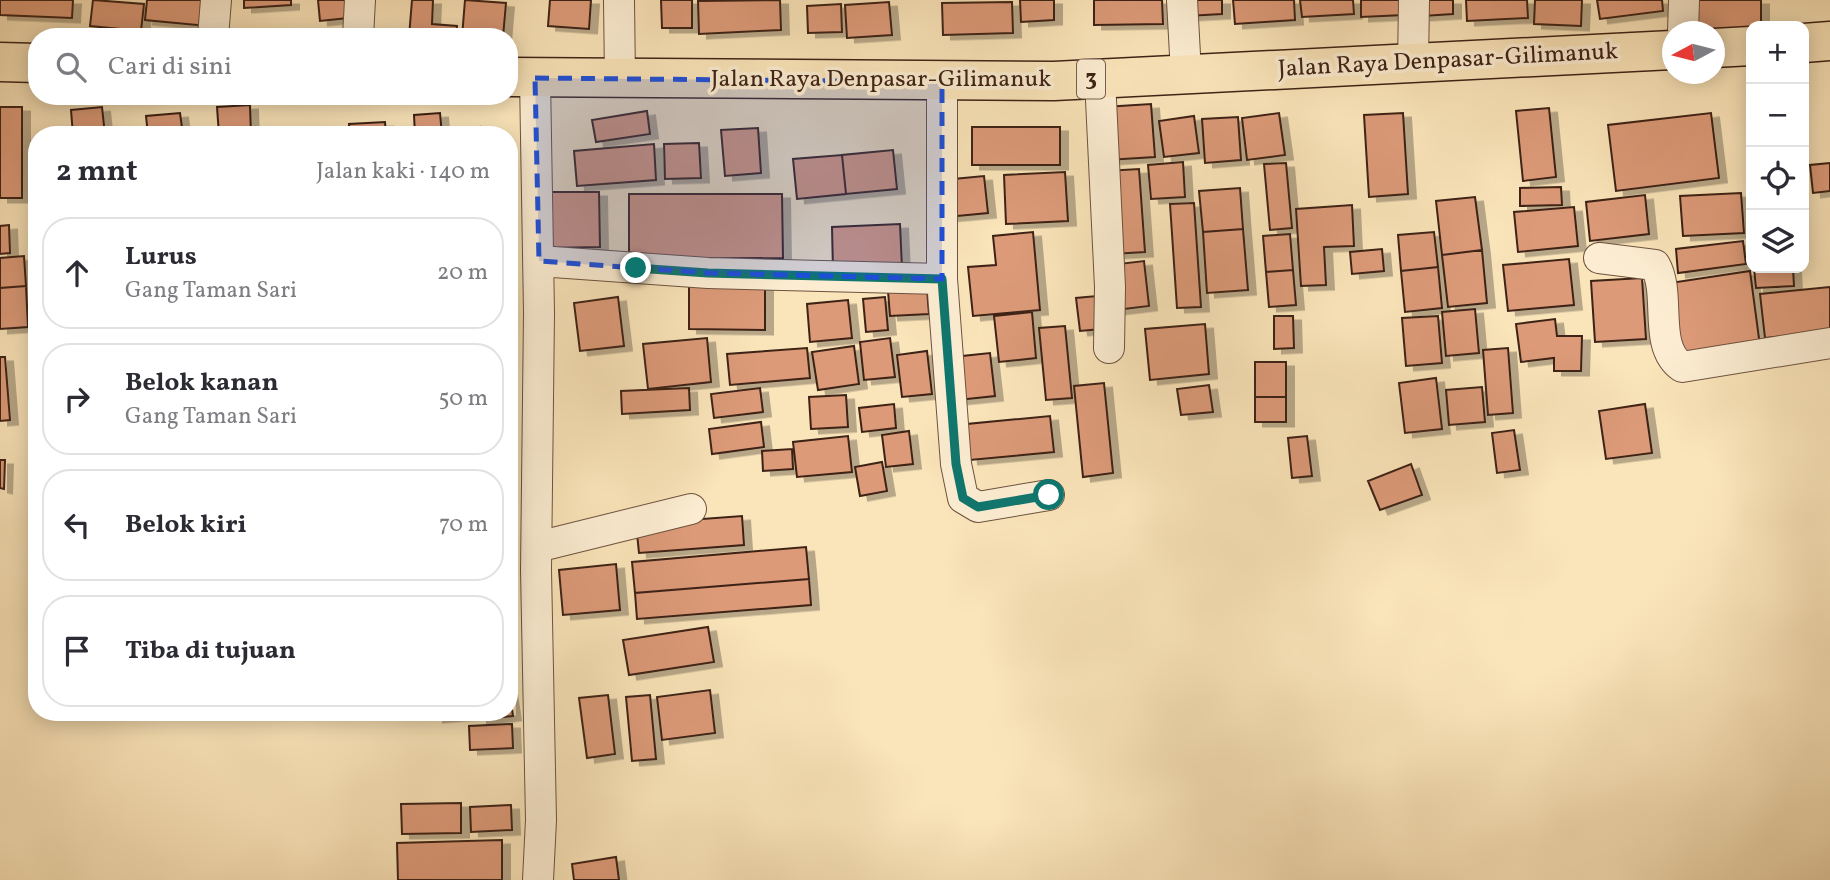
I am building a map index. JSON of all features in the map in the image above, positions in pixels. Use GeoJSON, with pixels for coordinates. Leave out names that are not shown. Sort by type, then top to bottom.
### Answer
{"type":"FeatureCollection","features":[{"type":"Feature","properties":{"kind":"highway"},"geometry":{"type":"LineString","coordinates":[[1809,43],[1830,41]]}},
{"type":"Feature","properties":{"kind":"highway"},"geometry":{"type":"LineString","coordinates":[[1725,47],[1746,46]]}},
{"type":"Feature","properties":{"kind":"highway","name":"Jalan Raya Denpasar-Gilimanuk"},"geometry":{"type":"LineString","coordinates":[[522,77],[942,82],[1100,79],[1662,51]]}},
{"type":"Feature","properties":{"kind":"highway"},"geometry":{"type":"LineString","coordinates":[[0,62],[28,63]]}},
{"type":"Feature","properties":{"kind":"street"},"geometry":{"type":"LineString","coordinates":[[214,28],[216,0]]}},
{"type":"Feature","properties":{"kind":"street"},"geometry":{"type":"LineString","coordinates":[[358,28],[360,0]]}},
{"type":"Feature","properties":{"kind":"street"},"geometry":{"type":"LineString","coordinates":[[619,0],[620,79]]}},
{"type":"Feature","properties":{"kind":"street"},"geometry":{"type":"LineString","coordinates":[[1182,0],[1185,74]]}},
{"type":"Feature","properties":{"kind":"street"},"geometry":{"type":"LineString","coordinates":[[1413,65],[1414,0]]}},
{"type":"Feature","properties":{"kind":"street"},"geometry":{"type":"LineString","coordinates":[[1684,21],[1685,0]]}},
{"type":"Feature","properties":{"kind":"street"},"geometry":{"type":"LineString","coordinates":[[522,77],[538,261],[537,547],[541,820],[538,880]]}},
{"type":"Feature","properties":{"kind":"street"},"geometry":{"type":"LineString","coordinates":[[1100,79],[1110,287],[1109,348]]}},
{"type":"Feature","properties":{"kind":"street"},"geometry":{"type":"LineString","coordinates":[[942,82],[942,279],[956,464],[963,498],[978,507],[1049,495]]}},
{"type":"Feature","properties":{"kind":"street"},"geometry":{"type":"LineString","coordinates":[[1599,258],[1655,265],[1663,288],[1667,342],[1673,361],[1682,367],[1830,343]]}},
{"type":"Feature","properties":{"kind":"street"},"geometry":{"type":"LineString","coordinates":[[538,261],[708,273],[942,279]]}},
{"type":"Feature","properties":{"kind":"street"},"geometry":{"type":"LineString","coordinates":[[537,547],[691,509]]}},
{"type":"Feature","properties":{"kind":"highlighted area"},"geometry":{"type":"Polygon","coordinates":[[[535,78],[942,82],[942,279],[708,273],[539,261],[535,78]]]}},
{"type":"Feature","properties":{"kind":"building"},"geometry":{"type":"Polygon","coordinates":[[[0,0],[73,0],[72,18],[0,15],[0,0]]]}},
{"type":"Feature","properties":{"kind":"building"},"geometry":{"type":"Polygon","coordinates":[[[93,0],[144,4],[141,28],[90,26],[93,0]]]}},
{"type":"Feature","properties":{"kind":"building"},"geometry":{"type":"Polygon","coordinates":[[[147,0],[210,0],[207,26],[145,20],[147,0]]]}},
{"type":"Feature","properties":{"kind":"building"},"geometry":{"type":"Polygon","coordinates":[[[244,0],[291,0],[291,5],[244,8],[244,0]]]}},
{"type":"Feature","properties":{"kind":"building"},"geometry":{"type":"Polygon","coordinates":[[[318,0],[346,0],[348,18],[320,21],[318,0]]]}},
{"type":"Feature","properties":{"kind":"building"},"geometry":{"type":"Polygon","coordinates":[[[412,0],[433,0],[432,24],[457,26],[457,28],[410,28],[412,0]]]}},
{"type":"Feature","properties":{"kind":"building"},"geometry":{"type":"Polygon","coordinates":[[[465,0],[506,3],[504,28],[463,28],[465,0]]]}},
{"type":"Feature","properties":{"kind":"building"},"geometry":{"type":"Polygon","coordinates":[[[550,0],[591,0],[589,29],[548,26],[550,0]]]}},
{"type":"Feature","properties":{"kind":"building"},"geometry":{"type":"Polygon","coordinates":[[[661,0],[692,0],[692,28],[662,28],[661,0]]]}},
{"type":"Feature","properties":{"kind":"building"},"geometry":{"type":"Polygon","coordinates":[[[780,0],[781,30],[699,34],[698,1],[780,0]]]}},
{"type":"Feature","properties":{"kind":"building"},"geometry":{"type":"Polygon","coordinates":[[[1020,0],[1054,0],[1054,20],[1021,22],[1020,0]]]}},
{"type":"Feature","properties":{"kind":"building"},"geometry":{"type":"Polygon","coordinates":[[[1094,0],[1162,0],[1163,24],[1094,25],[1094,0]]]}},
{"type":"Feature","properties":{"kind":"building"},"geometry":{"type":"Polygon","coordinates":[[[1187,0],[1222,0],[1222,14],[1187,16],[1187,0]]]}},
{"type":"Feature","properties":{"kind":"building"},"geometry":{"type":"Polygon","coordinates":[[[1233,0],[1294,0],[1295,20],[1235,24],[1233,0]]]}},
{"type":"Feature","properties":{"kind":"building"},"geometry":{"type":"Polygon","coordinates":[[[1300,0],[1353,0],[1354,14],[1302,17],[1300,0]]]}},
{"type":"Feature","properties":{"kind":"building"},"geometry":{"type":"Polygon","coordinates":[[[1361,0],[1403,0],[1404,15],[1361,17],[1361,0]]]}},
{"type":"Feature","properties":{"kind":"building"},"geometry":{"type":"Polygon","coordinates":[[[1422,0],[1453,0],[1453,14],[1423,16],[1422,0]]]}},
{"type":"Feature","properties":{"kind":"building"},"geometry":{"type":"Polygon","coordinates":[[[1466,0],[1527,0],[1528,18],[1467,21],[1466,0]]]}},
{"type":"Feature","properties":{"kind":"building"},"geometry":{"type":"Polygon","coordinates":[[[1535,0],[1582,0],[1581,26],[1534,24],[1535,0]]]}},
{"type":"Feature","properties":{"kind":"building"},"geometry":{"type":"Polygon","coordinates":[[[1597,0],[1662,0],[1663,11],[1600,19],[1597,0]]]}},
{"type":"Feature","properties":{"kind":"building"},"geometry":{"type":"Polygon","coordinates":[[[1697,0],[1761,0],[1761,21],[1746,21],[1746,31],[1725,31],[1725,21],[1697,21],[1697,0]]]}},
{"type":"Feature","properties":{"kind":"building"},"geometry":{"type":"Polygon","coordinates":[[[889,2],[892,35],[847,38],[845,5],[889,2]]]}},
{"type":"Feature","properties":{"kind":"building"},"geometry":{"type":"Polygon","coordinates":[[[1012,2],[1013,33],[943,35],[942,3],[1012,2]]]}},
{"type":"Feature","properties":{"kind":"building"},"geometry":{"type":"Polygon","coordinates":[[[841,4],[842,32],[808,33],[807,6],[841,4]]]}},
{"type":"Feature","properties":{"kind":"building"},"geometry":{"type":"Polygon","coordinates":[[[1151,104],[1155,157],[1107,160],[1104,107],[1151,104]]]}},
{"type":"Feature","properties":{"kind":"building"},"geometry":{"type":"Polygon","coordinates":[[[250,105],[251,126],[218,126],[217,107],[250,105]]]}},
{"type":"Feature","properties":{"kind":"building"},"geometry":{"type":"Polygon","coordinates":[[[0,107],[22,107],[22,198],[0,198],[0,107]]]}},
{"type":"Feature","properties":{"kind":"building"},"geometry":{"type":"Polygon","coordinates":[[[102,107],[104,126],[72,126],[71,110],[102,107]]]}},
{"type":"Feature","properties":{"kind":"building"},"geometry":{"type":"Polygon","coordinates":[[[1549,108],[1556,177],[1523,181],[1516,111],[1549,108]]]}},
{"type":"Feature","properties":{"kind":"building"},"geometry":{"type":"Polygon","coordinates":[[[647,111],[650,134],[596,142],[592,120],[647,111]]]}},
{"type":"Feature","properties":{"kind":"building"},"geometry":{"type":"Polygon","coordinates":[[[180,113],[182,126],[147,126],[146,116],[180,113]]]}},
{"type":"Feature","properties":{"kind":"building"},"geometry":{"type":"Polygon","coordinates":[[[440,113],[441,126],[415,126],[414,115],[440,113]]]}},
{"type":"Feature","properties":{"kind":"building"},"geometry":{"type":"Polygon","coordinates":[[[1279,113],[1285,155],[1247,160],[1242,118],[1279,113]]]}},
{"type":"Feature","properties":{"kind":"building"},"geometry":{"type":"Polygon","coordinates":[[[1403,113],[1408,194],[1369,197],[1364,115],[1403,113]]]}},
{"type":"Feature","properties":{"kind":"building"},"geometry":{"type":"Polygon","coordinates":[[[1711,113],[1719,178],[1616,191],[1608,125],[1711,113]]]}},
{"type":"Feature","properties":{"kind":"building"},"geometry":{"type":"Polygon","coordinates":[[[1194,116],[1199,153],[1164,157],[1159,121],[1194,116]]]}},
{"type":"Feature","properties":{"kind":"building"},"geometry":{"type":"Polygon","coordinates":[[[1238,117],[1241,160],[1205,163],[1202,119],[1238,117]]]}},
{"type":"Feature","properties":{"kind":"building"},"geometry":{"type":"Polygon","coordinates":[[[385,122],[385,126],[349,126],[385,122]]]}},
{"type":"Feature","properties":{"kind":"building"},"geometry":{"type":"Polygon","coordinates":[[[972,127],[1060,127],[1060,165],[972,165],[972,127]]]}},
{"type":"Feature","properties":{"kind":"building"},"geometry":{"type":"Polygon","coordinates":[[[758,128],[761,173],[725,176],[721,130],[758,128]]]}},
{"type":"Feature","properties":{"kind":"building"},"geometry":{"type":"Polygon","coordinates":[[[699,143],[701,178],[665,179],[664,144],[699,143]]]}},
{"type":"Feature","properties":{"kind":"building"},"geometry":{"type":"Polygon","coordinates":[[[654,144],[656,180],[577,186],[574,151],[654,144]]]}},
{"type":"Feature","properties":{"kind":"building"},"geometry":{"type":"Polygon","coordinates":[[[893,150],[897,189],[846,194],[842,155],[893,150]]]}},
{"type":"Feature","properties":{"kind":"building"},"geometry":{"type":"Polygon","coordinates":[[[842,155],[846,194],[797,199],[793,159],[842,155]]]}},
{"type":"Feature","properties":{"kind":"building"},"geometry":{"type":"Polygon","coordinates":[[[1183,162],[1185,197],[1151,199],[1148,165],[1183,162]]]}},
{"type":"Feature","properties":{"kind":"building"},"geometry":{"type":"Polygon","coordinates":[[[1286,163],[1292,228],[1270,230],[1264,164],[1286,163]]]}},
{"type":"Feature","properties":{"kind":"building"},"geometry":{"type":"Polygon","coordinates":[[[1830,163],[1830,191],[1813,193],[1810,165],[1830,163]]]}},
{"type":"Feature","properties":{"kind":"building"},"geometry":{"type":"Polygon","coordinates":[[[1139,169],[1145,252],[1112,254],[1106,171],[1139,169]]]}},
{"type":"Feature","properties":{"kind":"building"},"geometry":{"type":"Polygon","coordinates":[[[1065,172],[1068,221],[1006,224],[1004,175],[1065,172]]]}},
{"type":"Feature","properties":{"kind":"building"},"geometry":{"type":"Polygon","coordinates":[[[984,176],[988,213],[947,217],[943,180],[984,176]]]}},
{"type":"Feature","properties":{"kind":"building"},"geometry":{"type":"Polygon","coordinates":[[[1561,187],[1562,205],[1520,206],[1520,188],[1561,187]]]}},
{"type":"Feature","properties":{"kind":"building"},"geometry":{"type":"Polygon","coordinates":[[[1240,188],[1243,229],[1203,232],[1199,191],[1240,188]]]}},
{"type":"Feature","properties":{"kind":"building"},"geometry":{"type":"Polygon","coordinates":[[[546,192],[599,192],[600,247],[547,248],[546,192]]]}},
{"type":"Feature","properties":{"kind":"building"},"geometry":{"type":"Polygon","coordinates":[[[1741,193],[1744,233],[1683,236],[1680,196],[1741,193]]]}},
{"type":"Feature","properties":{"kind":"building"},"geometry":{"type":"Polygon","coordinates":[[[629,194],[782,194],[783,258],[629,259],[629,194]]]}},
{"type":"Feature","properties":{"kind":"building"},"geometry":{"type":"Polygon","coordinates":[[[1645,195],[1649,234],[1590,241],[1586,202],[1645,195]]]}},
{"type":"Feature","properties":{"kind":"building"},"geometry":{"type":"Polygon","coordinates":[[[1475,197],[1482,250],[1442,255],[1436,201],[1475,197]]]}},
{"type":"Feature","properties":{"kind":"building"},"geometry":{"type":"Polygon","coordinates":[[[1194,203],[1201,307],[1177,308],[1170,204],[1194,203]]]}},
{"type":"Feature","properties":{"kind":"building"},"geometry":{"type":"Polygon","coordinates":[[[1352,205],[1354,246],[1324,247],[1326,285],[1301,286],[1296,209],[1352,205]]]}},
{"type":"Feature","properties":{"kind":"building"},"geometry":{"type":"Polygon","coordinates":[[[1574,207],[1578,246],[1518,252],[1514,212],[1574,207]]]}},
{"type":"Feature","properties":{"kind":"building"},"geometry":{"type":"Polygon","coordinates":[[[900,224],[902,268],[833,271],[832,227],[900,224]]]}},
{"type":"Feature","properties":{"kind":"building"},"geometry":{"type":"Polygon","coordinates":[[[9,225],[10,253],[0,254],[0,226],[9,225]]]}},
{"type":"Feature","properties":{"kind":"building"},"geometry":{"type":"Polygon","coordinates":[[[1243,229],[1248,290],[1207,293],[1203,232],[1243,229]]]}},
{"type":"Feature","properties":{"kind":"building"},"geometry":{"type":"Polygon","coordinates":[[[1033,232],[1040,310],[973,316],[968,267],[996,265],[993,236],[1033,232]]]}},
{"type":"Feature","properties":{"kind":"building"},"geometry":{"type":"Polygon","coordinates":[[[1434,232],[1438,267],[1401,271],[1398,235],[1434,232]]]}},
{"type":"Feature","properties":{"kind":"building"},"geometry":{"type":"Polygon","coordinates":[[[1290,234],[1293,270],[1266,272],[1263,236],[1290,234]]]}},
{"type":"Feature","properties":{"kind":"building"},"geometry":{"type":"Polygon","coordinates":[[[1743,241],[1746,264],[1678,273],[1676,249],[1743,241]]]}},
{"type":"Feature","properties":{"kind":"building"},"geometry":{"type":"Polygon","coordinates":[[[1382,249],[1384,271],[1352,274],[1350,252],[1382,249]]]}},
{"type":"Feature","properties":{"kind":"building"},"geometry":{"type":"Polygon","coordinates":[[[1482,250],[1487,303],[1448,307],[1442,255],[1482,250]]]}},
{"type":"Feature","properties":{"kind":"building"},"geometry":{"type":"Polygon","coordinates":[[[24,256],[26,286],[0,288],[0,258],[24,256]]]}},
{"type":"Feature","properties":{"kind":"building"},"geometry":{"type":"Polygon","coordinates":[[[1569,259],[1574,305],[1508,311],[1503,265],[1569,259]]]}},
{"type":"Feature","properties":{"kind":"building"},"geometry":{"type":"Polygon","coordinates":[[[1144,261],[1149,306],[1116,310],[1110,265],[1144,261]]]}},
{"type":"Feature","properties":{"kind":"building"},"geometry":{"type":"Polygon","coordinates":[[[1438,267],[1442,308],[1405,312],[1401,271],[1438,267]]]}},
{"type":"Feature","properties":{"kind":"building"},"geometry":{"type":"Polygon","coordinates":[[[1293,270],[1296,305],[1269,307],[1266,272],[1293,270]]]}},
{"type":"Feature","properties":{"kind":"building"},"geometry":{"type":"Polygon","coordinates":[[[1750,273],[1760,346],[1680,358],[1670,283],[1750,273]]]}},
{"type":"Feature","properties":{"kind":"building"},"geometry":{"type":"Polygon","coordinates":[[[1754,273],[1793,273],[1794,286],[1756,288],[1754,273]]]}},
{"type":"Feature","properties":{"kind":"building"},"geometry":{"type":"Polygon","coordinates":[[[1642,278],[1646,339],[1595,342],[1591,281],[1642,278]]]}},
{"type":"Feature","properties":{"kind":"building"},"geometry":{"type":"Polygon","coordinates":[[[26,286],[28,327],[0,329],[0,288],[26,286]]]}},
{"type":"Feature","properties":{"kind":"building"},"geometry":{"type":"Polygon","coordinates":[[[689,286],[765,286],[765,330],[689,329],[689,286]]]}},
{"type":"Feature","properties":{"kind":"building"},"geometry":{"type":"Polygon","coordinates":[[[1830,287],[1830,331],[1765,338],[1760,294],[1830,287]]]}},
{"type":"Feature","properties":{"kind":"building"},"geometry":{"type":"Polygon","coordinates":[[[927,289],[929,314],[890,316],[888,291],[927,289]]]}},
{"type":"Feature","properties":{"kind":"building"},"geometry":{"type":"Polygon","coordinates":[[[1097,296],[1101,329],[1080,331],[1076,298],[1097,296]]]}},
{"type":"Feature","properties":{"kind":"building"},"geometry":{"type":"Polygon","coordinates":[[[618,297],[624,346],[580,351],[574,303],[618,297]]]}},
{"type":"Feature","properties":{"kind":"building"},"geometry":{"type":"Polygon","coordinates":[[[885,297],[888,330],[866,332],[863,299],[885,297]]]}},
{"type":"Feature","properties":{"kind":"building"},"geometry":{"type":"Polygon","coordinates":[[[848,300],[852,338],[810,342],[807,304],[848,300]]]}},
{"type":"Feature","properties":{"kind":"building"},"geometry":{"type":"Polygon","coordinates":[[[1475,309],[1479,353],[1446,356],[1442,312],[1475,309]]]}},
{"type":"Feature","properties":{"kind":"building"},"geometry":{"type":"Polygon","coordinates":[[[1032,312],[1036,358],[999,362],[994,316],[1032,312]]]}},
{"type":"Feature","properties":{"kind":"building"},"geometry":{"type":"Polygon","coordinates":[[[1274,316],[1293,316],[1294,348],[1274,349],[1274,316]]]}},
{"type":"Feature","properties":{"kind":"building"},"geometry":{"type":"Polygon","coordinates":[[[1438,316],[1442,363],[1406,366],[1402,318],[1438,316]]]}},
{"type":"Feature","properties":{"kind":"building"},"geometry":{"type":"Polygon","coordinates":[[[1555,319],[1557,336],[1582,336],[1581,371],[1554,371],[1554,358],[1521,362],[1516,324],[1555,319]]]}},
{"type":"Feature","properties":{"kind":"building"},"geometry":{"type":"Polygon","coordinates":[[[1205,324],[1209,374],[1150,380],[1145,329],[1205,324]]]}},
{"type":"Feature","properties":{"kind":"building"},"geometry":{"type":"Polygon","coordinates":[[[1065,326],[1072,398],[1046,400],[1039,328],[1065,326]]]}},
{"type":"Feature","properties":{"kind":"building"},"geometry":{"type":"Polygon","coordinates":[[[707,338],[711,382],[648,389],[643,344],[707,338]]]}},
{"type":"Feature","properties":{"kind":"building"},"geometry":{"type":"Polygon","coordinates":[[[890,338],[895,377],[864,380],[860,342],[890,338]]]}},
{"type":"Feature","properties":{"kind":"building"},"geometry":{"type":"Polygon","coordinates":[[[854,346],[859,384],[818,390],[812,352],[854,346]]]}},
{"type":"Feature","properties":{"kind":"building"},"geometry":{"type":"Polygon","coordinates":[[[807,348],[810,378],[730,385],[727,354],[807,348]]]}},
{"type":"Feature","properties":{"kind":"building"},"geometry":{"type":"Polygon","coordinates":[[[1508,348],[1513,413],[1488,415],[1483,350],[1508,348]]]}},
{"type":"Feature","properties":{"kind":"building"},"geometry":{"type":"Polygon","coordinates":[[[927,351],[932,394],[902,397],[897,355],[927,351]]]}},
{"type":"Feature","properties":{"kind":"building"},"geometry":{"type":"Polygon","coordinates":[[[990,353],[995,396],[958,400],[953,357],[990,353]]]}},
{"type":"Feature","properties":{"kind":"building"},"geometry":{"type":"Polygon","coordinates":[[[0,357],[5,357],[10,420],[0,421],[0,357]]]}},
{"type":"Feature","properties":{"kind":"building"},"geometry":{"type":"Polygon","coordinates":[[[1255,362],[1286,362],[1286,397],[1255,397],[1255,362]]]}},
{"type":"Feature","properties":{"kind":"building"},"geometry":{"type":"Polygon","coordinates":[[[1436,378],[1442,429],[1405,433],[1399,383],[1436,378]]]}},
{"type":"Feature","properties":{"kind":"building"},"geometry":{"type":"Polygon","coordinates":[[[1104,383],[1113,473],[1083,477],[1074,386],[1104,383]]]}},
{"type":"Feature","properties":{"kind":"building"},"geometry":{"type":"Polygon","coordinates":[[[1209,385],[1213,412],[1181,415],[1177,389],[1209,385]]]}},
{"type":"Feature","properties":{"kind":"building"},"geometry":{"type":"Polygon","coordinates":[[[1482,387],[1485,422],[1449,425],[1446,390],[1482,387]]]}},
{"type":"Feature","properties":{"kind":"building"},"geometry":{"type":"Polygon","coordinates":[[[689,388],[690,410],[622,414],[621,391],[689,388]]]}},
{"type":"Feature","properties":{"kind":"building"},"geometry":{"type":"Polygon","coordinates":[[[760,388],[763,412],[714,418],[711,394],[760,388]]]}},
{"type":"Feature","properties":{"kind":"building"},"geometry":{"type":"Polygon","coordinates":[[[846,395],[848,427],[811,429],[809,397],[846,395]]]}},
{"type":"Feature","properties":{"kind":"building"},"geometry":{"type":"Polygon","coordinates":[[[1255,397],[1286,397],[1286,422],[1255,422],[1255,397]]]}},
{"type":"Feature","properties":{"kind":"building"},"geometry":{"type":"Polygon","coordinates":[[[894,404],[896,428],[862,432],[859,408],[894,404]]]}},
{"type":"Feature","properties":{"kind":"building"},"geometry":{"type":"Polygon","coordinates":[[[1645,404],[1652,453],[1606,459],[1599,411],[1645,404]]]}},
{"type":"Feature","properties":{"kind":"building"},"geometry":{"type":"Polygon","coordinates":[[[1050,416],[1054,452],[970,460],[967,424],[1050,416]]]}},
{"type":"Feature","properties":{"kind":"building"},"geometry":{"type":"Polygon","coordinates":[[[761,422],[764,447],[712,454],[709,429],[761,422]]]}},
{"type":"Feature","properties":{"kind":"building"},"geometry":{"type":"Polygon","coordinates":[[[1514,430],[1520,470],[1497,473],[1492,433],[1514,430]]]}},
{"type":"Feature","properties":{"kind":"building"},"geometry":{"type":"Polygon","coordinates":[[[909,431],[913,464],[886,467],[882,435],[909,431]]]}},
{"type":"Feature","properties":{"kind":"building"},"geometry":{"type":"Polygon","coordinates":[[[848,436],[852,472],[797,477],[793,442],[848,436]]]}},
{"type":"Feature","properties":{"kind":"building"},"geometry":{"type":"Polygon","coordinates":[[[1307,436],[1312,476],[1292,478],[1288,438],[1307,436]]]}},
{"type":"Feature","properties":{"kind":"building"},"geometry":{"type":"Polygon","coordinates":[[[792,449],[793,469],[763,471],[762,451],[792,449]]]}},
{"type":"Feature","properties":{"kind":"building"},"geometry":{"type":"Polygon","coordinates":[[[0,460],[5,460],[4,489],[0,488],[0,460]]]}},
{"type":"Feature","properties":{"kind":"building"},"geometry":{"type":"Polygon","coordinates":[[[882,462],[887,491],[860,496],[855,467],[882,462]]]}},
{"type":"Feature","properties":{"kind":"building"},"geometry":{"type":"Polygon","coordinates":[[[1411,464],[1422,495],[1380,510],[1368,481],[1411,464]]]}},
{"type":"Feature","properties":{"kind":"building"},"geometry":{"type":"Polygon","coordinates":[[[742,516],[744,545],[639,553],[636,524],[742,516]]]}},
{"type":"Feature","properties":{"kind":"building"},"geometry":{"type":"Polygon","coordinates":[[[806,547],[809,579],[635,593],[632,562],[806,547]]]}},
{"type":"Feature","properties":{"kind":"building"},"geometry":{"type":"Polygon","coordinates":[[[616,564],[620,610],[563,615],[559,570],[616,564]]]}},
{"type":"Feature","properties":{"kind":"building"},"geometry":{"type":"Polygon","coordinates":[[[809,579],[811,605],[637,619],[635,593],[809,579]]]}},
{"type":"Feature","properties":{"kind":"building"},"geometry":{"type":"Polygon","coordinates":[[[708,627],[714,662],[629,675],[623,640],[708,627]]]}},
{"type":"Feature","properties":{"kind":"building"},"geometry":{"type":"Polygon","coordinates":[[[710,690],[715,733],[662,740],[657,697],[710,690]]]}},
{"type":"Feature","properties":{"kind":"building"},"geometry":{"type":"Polygon","coordinates":[[[608,695],[615,754],[587,758],[579,698],[608,695]]]}},
{"type":"Feature","properties":{"kind":"building"},"geometry":{"type":"Polygon","coordinates":[[[650,695],[656,759],[632,761],[626,697],[650,695]]]}},
{"type":"Feature","properties":{"kind":"building"},"geometry":{"type":"Polygon","coordinates":[[[512,724],[513,748],[470,750],[469,726],[512,724]]]}},
{"type":"Feature","properties":{"kind":"building"},"geometry":{"type":"Polygon","coordinates":[[[461,803],[461,833],[402,834],[401,804],[461,803]]]}},
{"type":"Feature","properties":{"kind":"building"},"geometry":{"type":"Polygon","coordinates":[[[511,805],[512,830],[471,832],[470,807],[511,805]]]}},
{"type":"Feature","properties":{"kind":"building"},"geometry":{"type":"Polygon","coordinates":[[[502,840],[502,880],[398,880],[397,843],[502,840]]]}},
{"type":"Feature","properties":{"kind":"building"},"geometry":{"type":"Polygon","coordinates":[[[616,857],[619,880],[574,880],[572,864],[616,857]]]}},
{"type":"Feature","properties":{"kind":"route"},"geometry":{"type":"LineString","coordinates":[[636,268],[708,273],[942,279],[956,464],[963,498],[978,507],[1049,495]]}}]}
